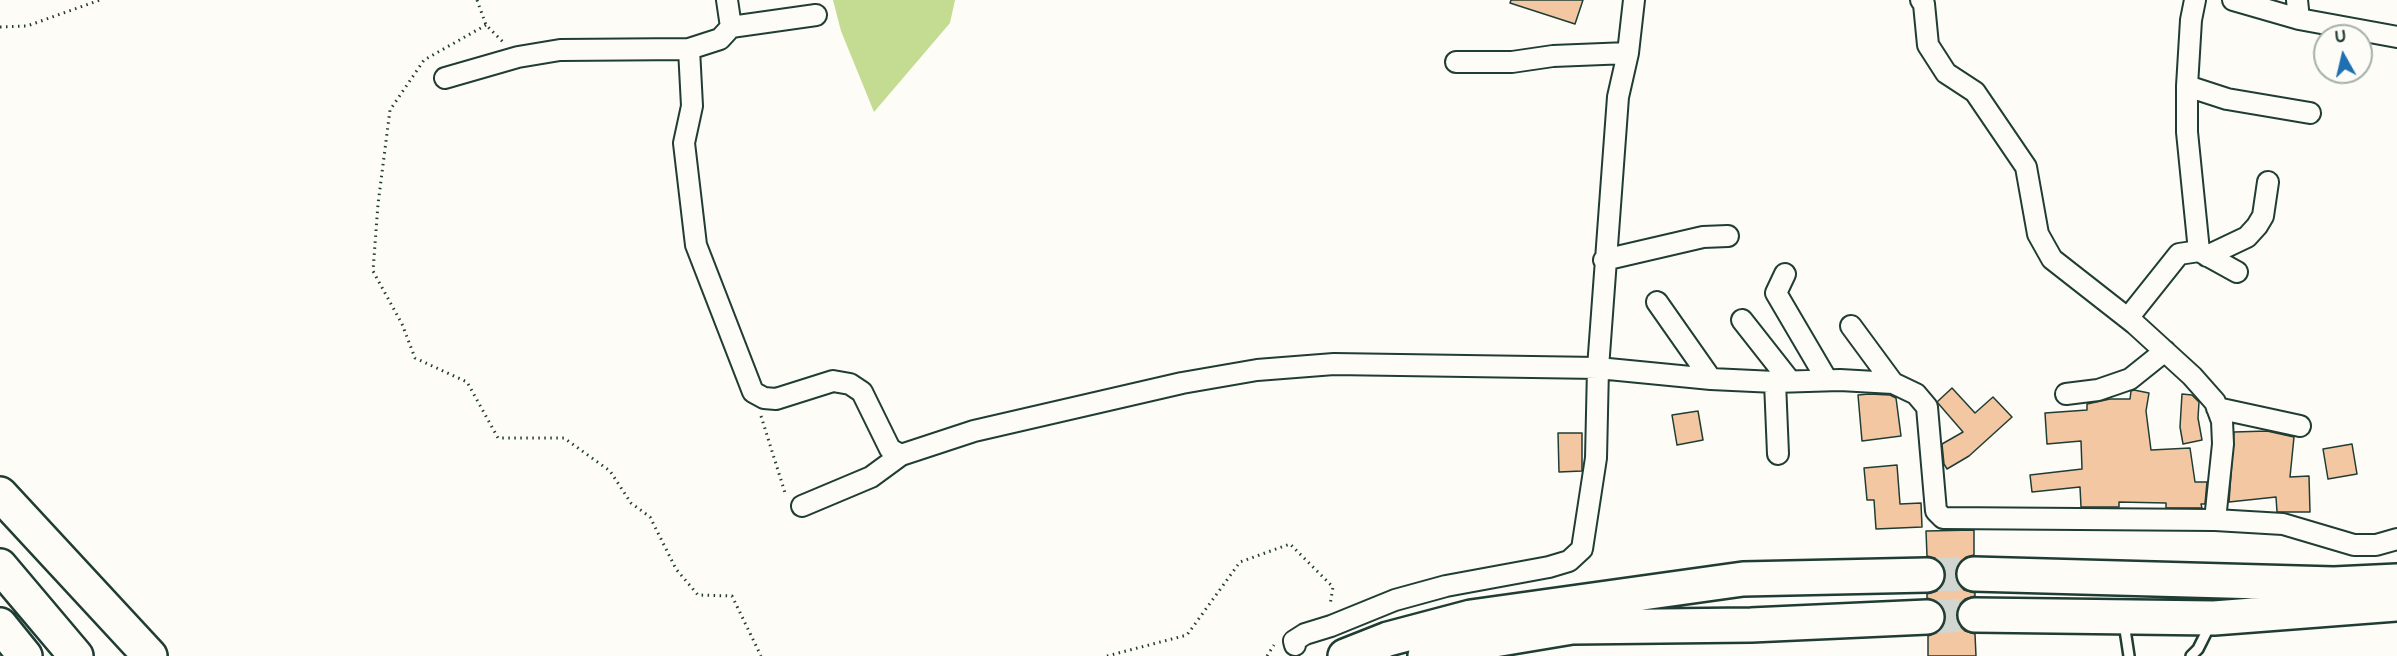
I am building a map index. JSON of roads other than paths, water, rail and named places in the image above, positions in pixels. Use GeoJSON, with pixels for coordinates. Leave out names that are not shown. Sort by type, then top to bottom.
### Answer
{"type":"FeatureCollection","features":[{"type":"Feature","properties":{"kind":"highway"},"geometry":{"type":"LineString","coordinates":[[0,494],[150,656]]}},
{"type":"Feature","properties":{"kind":"highway"},"geometry":{"type":"LineString","coordinates":[[0,566],[76,656]]}},
{"type":"Feature","properties":{"kind":"highway"},"geometry":{"type":"LineString","coordinates":[[2333,597],[2397,567]]}},
{"type":"Feature","properties":{"kind":"highway"},"geometry":{"type":"LineString","coordinates":[[1974,574],[2333,597],[2397,604]]}},
{"type":"Feature","properties":{"kind":"highway"},"geometry":{"type":"LineString","coordinates":[[1345,656],[1388,639],[1471,617],[1743,579],[1927,575]]}},
{"type":"Feature","properties":{"kind":"highway"},"geometry":{"type":"LineString","coordinates":[[1975,615],[2214,618],[2333,597],[2397,581]]}},
{"type":"Feature","properties":{"kind":"highway"},"geometry":{"type":"LineString","coordinates":[[2333,597],[2397,613]]}},
{"type":"Feature","properties":{"kind":"highway"},"geometry":{"type":"LineString","coordinates":[[101,601],[165,656]]}},
{"type":"Feature","properties":{"kind":"highway"},"geometry":{"type":"LineString","coordinates":[[1425,656],[1470,644],[1572,627],[1751,625],[1928,617]]}},
{"type":"Feature","properties":{"kind":"highway"},"geometry":{"type":"LineString","coordinates":[[0,625],[25,656]]}},
{"type":"Feature","properties":{"kind":"street"},"geometry":{"type":"LineString","coordinates":[[728,0],[731,27]]}},
{"type":"Feature","properties":{"kind":"street"},"geometry":{"type":"LineString","coordinates":[[1287,642],[1395,600],[1446,586],[1549,567],[1569,561],[1582,549],[1596,458],[1598,368],[1618,97],[1628,53],[1634,0]]}},
{"type":"Feature","properties":{"kind":"street"},"geometry":{"type":"LineString","coordinates":[[1922,0],[1928,45],[1946,73],[1975,92],[2026,166],[2038,234],[2052,259],[2128,318],[2192,376],[2215,402],[2222,421],[2223,444],[2215,520]]}},
{"type":"Feature","properties":{"kind":"street"},"geometry":{"type":"LineString","coordinates":[[2195,0],[2191,20],[2187,86],[2187,132],[2203,254]]}},
{"type":"Feature","properties":{"kind":"street"},"geometry":{"type":"LineString","coordinates":[[2234,0],[2298,9],[2397,37]]}},
{"type":"Feature","properties":{"kind":"street"},"geometry":{"type":"LineString","coordinates":[[445,78],[518,57],[560,51],[689,49],[720,39],[731,27],[816,15]]}},
{"type":"Feature","properties":{"kind":"street"},"geometry":{"type":"LineString","coordinates":[[689,49],[692,106],[684,143],[696,245],[753,392],[764,399],[776,399],[833,381],[850,384],[862,392],[890,448],[901,455]]}},
{"type":"Feature","properties":{"kind":"street"},"geometry":{"type":"LineString","coordinates":[[1456,62],[1512,62],[1553,56],[1628,53]]}},
{"type":"Feature","properties":{"kind":"street"},"geometry":{"type":"LineString","coordinates":[[2187,86],[2227,99],[2310,113]]}},
{"type":"Feature","properties":{"kind":"street"},"geometry":{"type":"LineString","coordinates":[[2128,318],[2179,254],[2203,254],[2247,237],[2263,216],[2268,182]]}},
{"type":"Feature","properties":{"kind":"street"},"geometry":{"type":"LineString","coordinates":[[1605,260],[1703,237],[1728,236]]}},
{"type":"Feature","properties":{"kind":"street"},"geometry":{"type":"LineString","coordinates":[[2203,254],[2237,272]]}},
{"type":"Feature","properties":{"kind":"street"},"geometry":{"type":"LineString","coordinates":[[1785,274],[1776,293],[1827,380]]}},
{"type":"Feature","properties":{"kind":"street"},"geometry":{"type":"LineString","coordinates":[[1657,302],[1711,379]]}},
{"type":"Feature","properties":{"kind":"street"},"geometry":{"type":"LineString","coordinates":[[1742,320],[1782,382],[1778,454]]}},
{"type":"Feature","properties":{"kind":"street"},"geometry":{"type":"LineString","coordinates":[[1851,326],[1893,383]]}},
{"type":"Feature","properties":{"kind":"street"},"geometry":{"type":"LineString","coordinates":[[2066,394],[2098,390],[2130,379],[2165,351]]}},
{"type":"Feature","properties":{"kind":"street"},"geometry":{"type":"LineString","coordinates":[[802,506],[872,477],[901,455],[974,431],[1182,383],[1257,370],[1334,364],[1598,368],[1711,379],[1893,383],[1916,394],[1927,407],[1936,511],[1943,518],[2215,520],[2283,524],[2354,545],[2376,545],[2397,539]]}},
{"type":"Feature","properties":{"kind":"street"},"geometry":{"type":"LineString","coordinates":[[2217,408],[2300,426]]}},
{"type":"Feature","properties":{"kind":"lane"},"geometry":{"type":"LineString","coordinates":[[2124,617],[2129,656]]}},
{"type":"Feature","properties":{"kind":"lane"},"geometry":{"type":"LineString","coordinates":[[2191,656],[2198,649],[2214,618]]}},
{"type":"Feature","properties":{"kind":"tunnel"},"geometry":{"type":"LineString","coordinates":[[1927,575],[1974,574]]}},
{"type":"Feature","properties":{"kind":"tunnel"},"geometry":{"type":"LineString","coordinates":[[1927,617],[1975,615]]}}]}
